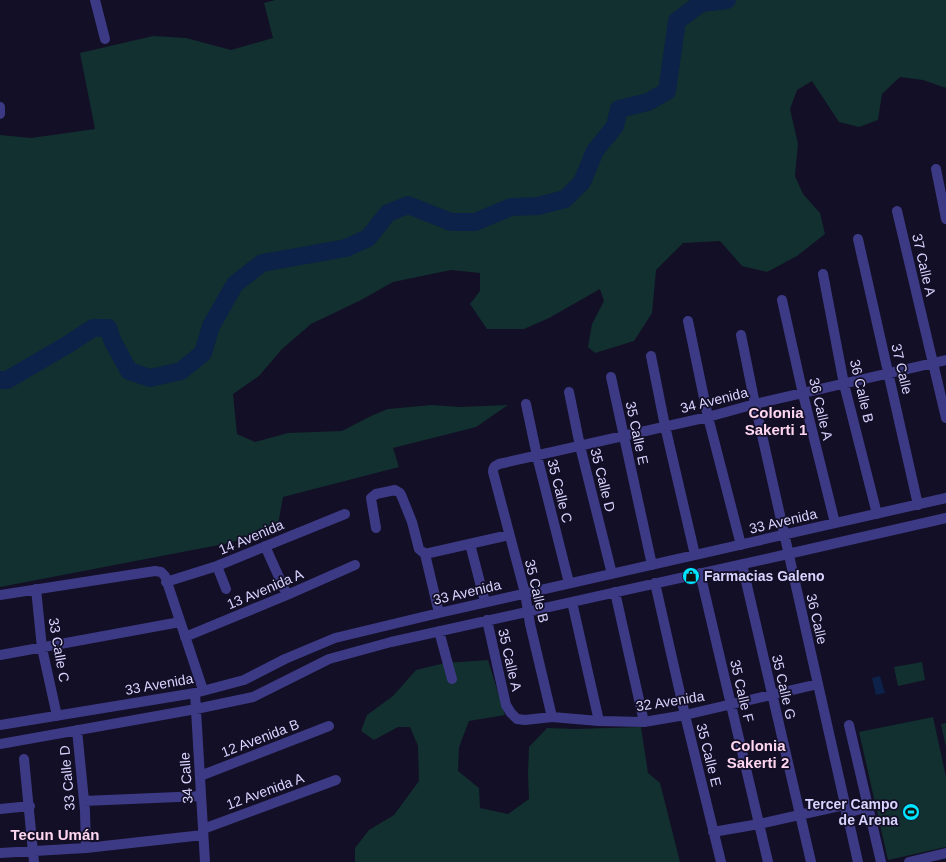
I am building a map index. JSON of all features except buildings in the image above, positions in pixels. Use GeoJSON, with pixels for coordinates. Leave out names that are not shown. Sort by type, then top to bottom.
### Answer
{"type":"FeatureCollection","features":[{"type":"Feature","properties":{"kind":"street"},"geometry":{"type":"LineString","coordinates":[[95,0],[105,39]]}},
{"type":"Feature","properties":{"kind":"street"},"geometry":{"type":"LineString","coordinates":[[0,107],[0,114]]}},
{"type":"Feature","properties":{"kind":"street"},"geometry":{"type":"LineString","coordinates":[[936,169],[946,219]]}},
{"type":"Feature","properties":{"kind":"street","name":"37 Calle A"},"geometry":{"type":"LineString","coordinates":[[897,211],[946,418]]}},
{"type":"Feature","properties":{"kind":"street","name":"37 Calle"},"geometry":{"type":"LineString","coordinates":[[858,240],[918,505]]}},
{"type":"Feature","properties":{"kind":"street","name":"36 Calle B"},"geometry":{"type":"LineString","coordinates":[[823,274],[844,384],[877,514]]}},
{"type":"Feature","properties":{"kind":"street","name":"36 Calle A"},"geometry":{"type":"LineString","coordinates":[[782,300],[803,394],[835,524]]}},
{"type":"Feature","properties":{"kind":"street"},"geometry":{"type":"LineString","coordinates":[[688,320],[708,417],[741,545]]}},
{"type":"Feature","properties":{"kind":"street","name":"36 Calle"},"geometry":{"type":"LineString","coordinates":[[741,335],[788,554],[858,862]]}},
{"type":"Feature","properties":{"kind":"street"},"geometry":{"type":"LineString","coordinates":[[651,356],[665,426],[695,554]]}},
{"type":"Feature","properties":{"kind":"street","name":"34 Avenida"},"geometry":{"type":"LineString","coordinates":[[493,472],[493,468],[499,464],[708,417],[755,404],[946,360]]}},
{"type":"Feature","properties":{"kind":"street","name":"35 Calle E"},"geometry":{"type":"LineString","coordinates":[[611,377],[652,565]]}},
{"type":"Feature","properties":{"kind":"street","name":"35 Calle D"},"geometry":{"type":"LineString","coordinates":[[570,392],[580,446],[612,574]]}},
{"type":"Feature","properties":{"kind":"street","name":"35 Calle C"},"geometry":{"type":"LineString","coordinates":[[526,404],[537,456],[569,583]]}},
{"type":"Feature","properties":{"kind":"street","name":"35 Calle B"},"geometry":{"type":"LineString","coordinates":[[493,472],[508,535],[525,593],[552,717]]}},
{"type":"Feature","properties":{"kind":"street"},"geometry":{"type":"LineString","coordinates":[[376,528],[371,498],[376,494],[395,490],[398,491],[402,496],[412,522],[419,549],[424,554],[439,613]]}},
{"type":"Feature","properties":{"kind":"street","name":"33 Avenida"},"geometry":{"type":"LineString","coordinates":[[0,725],[199,692],[244,680],[285,659],[334,638],[485,602],[946,498]]}},
{"type":"Feature","properties":{"kind":"street","name":"14 Avenida"},"geometry":{"type":"LineString","coordinates":[[166,582],[217,566],[345,514]]}},
{"type":"Feature","properties":{"kind":"street"},"geometry":{"type":"LineString","coordinates":[[0,744],[196,709],[253,697],[329,659],[391,642],[946,518]]}},
{"type":"Feature","properties":{"kind":"street"},"geometry":{"type":"LineString","coordinates":[[424,554],[508,535]]}},
{"type":"Feature","properties":{"kind":"street"},"geometry":{"type":"LineString","coordinates":[[470,544],[485,602]]}},
{"type":"Feature","properties":{"kind":"street"},"geometry":{"type":"LineString","coordinates":[[265,546],[287,595]]}},
{"type":"Feature","properties":{"kind":"street","name":"35 Calle G"},"geometry":{"type":"LineString","coordinates":[[742,564],[811,862]]}},
{"type":"Feature","properties":{"kind":"street","name":"13 Avenida A"},"geometry":{"type":"LineString","coordinates":[[185,637],[355,565]]}},
{"type":"Feature","properties":{"kind":"street"},"geometry":{"type":"LineString","coordinates":[[217,566],[226,589]]}},
{"type":"Feature","properties":{"kind":"street","name":"34 Calle"},"geometry":{"type":"LineString","coordinates":[[36,589],[155,571],[161,572],[165,576],[185,637],[199,692],[196,709],[205,862]]}},
{"type":"Feature","properties":{"kind":"street","name":"35 Calle F"},"geometry":{"type":"LineString","coordinates":[[700,573],[768,862]]}},
{"type":"Feature","properties":{"kind":"street","name":"35 Calle E"},"geometry":{"type":"LineString","coordinates":[[656,583],[685,715],[721,862]]}},
{"type":"Feature","properties":{"kind":"street"},"geometry":{"type":"LineString","coordinates":[[0,595],[36,589]]}},
{"type":"Feature","properties":{"kind":"street","name":"33 Calle C"},"geometry":{"type":"LineString","coordinates":[[36,589],[42,648],[57,716]]}},
{"type":"Feature","properties":{"kind":"street"},"geometry":{"type":"LineString","coordinates":[[615,592],[644,722]]}},
{"type":"Feature","properties":{"kind":"street"},"geometry":{"type":"LineString","coordinates":[[572,602],[599,721]]}},
{"type":"Feature","properties":{"kind":"street","name":"35 Calle A"},"geometry":{"type":"LineString","coordinates":[[487,620],[506,705]]}},
{"type":"Feature","properties":{"kind":"street"},"geometry":{"type":"LineString","coordinates":[[0,656],[180,622]]}},
{"type":"Feature","properties":{"kind":"street"},"geometry":{"type":"LineString","coordinates":[[439,631],[452,679]]}},
{"type":"Feature","properties":{"kind":"street","name":"32 Avenida"},"geometry":{"type":"LineString","coordinates":[[506,705],[511,713],[517,718],[526,720],[552,717],[599,721],[644,722],[685,715],[818,684]]}},
{"type":"Feature","properties":{"kind":"street"},"geometry":{"type":"LineString","coordinates":[[849,725],[881,862]]}},
{"type":"Feature","properties":{"kind":"street","name":"12 Avenida B"},"geometry":{"type":"LineString","coordinates":[[200,776],[330,726]]}},
{"type":"Feature","properties":{"kind":"street","name":"33 Calle D"},"geometry":{"type":"LineString","coordinates":[[77,730],[84,801],[86,848]]}},
{"type":"Feature","properties":{"kind":"street"},"geometry":{"type":"LineString","coordinates":[[24,759],[34,857]]}},
{"type":"Feature","properties":{"kind":"street","name":"12 Avenida A"},"geometry":{"type":"LineString","coordinates":[[0,853],[34,857],[86,848],[203,832],[336,780]]}},
{"type":"Feature","properties":{"kind":"street"},"geometry":{"type":"LineString","coordinates":[[84,801],[201,796]]}},
{"type":"Feature","properties":{"kind":"street"},"geometry":{"type":"LineString","coordinates":[[0,809],[30,806]]}},
{"type":"Feature","properties":{"kind":"street"},"geometry":{"type":"LineString","coordinates":[[713,832],[759,824],[800,814],[869,807]]}},
{"type":"Feature","properties":{"kind":"street"},"geometry":{"type":"LineString","coordinates":[[909,862],[946,852]]}},
{"type":"Feature","properties":{"kind":"green space"},"geometry":{"type":"Polygon","coordinates":[[[275,0],[946,0],[946,88],[923,80],[900,77],[882,94],[878,120],[859,127],[839,122],[812,81],[797,90],[790,109],[798,144],[795,176],[803,194],[820,213],[825,234],[797,256],[767,272],[742,266],[720,241],[683,243],[656,270],[652,313],[634,341],[595,353],[588,347],[592,324],[604,301],[600,289],[549,318],[524,329],[487,329],[470,304],[480,291],[480,273],[451,270],[393,282],[361,300],[311,324],[282,349],[259,376],[233,394],[237,434],[255,442],[288,433],[342,431],[388,409],[432,405],[460,407],[508,405],[476,427],[393,448],[399,467],[283,497],[277,530],[224,544],[0,587],[0,135],[31,138],[95,129],[80,53],[153,36],[186,38],[231,50],[273,38],[264,3],[275,0]]]}},
{"type":"Feature","properties":{"kind":"green space"},"geometry":{"type":"Polygon","coordinates":[[[488,660],[505,715],[469,721],[459,747],[458,771],[479,788],[480,808],[508,814],[529,799],[529,747],[547,728],[576,729],[641,727],[648,773],[660,783],[680,862],[355,862],[355,848],[369,830],[394,815],[419,781],[418,746],[410,727],[398,727],[374,740],[361,731],[367,715],[393,696],[416,670],[445,663],[488,660]]]}},
{"type":"Feature","properties":{"kind":"green space"},"geometry":{"type":"Polygon","coordinates":[[[922,662],[925,680],[898,686],[894,667],[922,662]]]}},
{"type":"Feature","properties":{"kind":"green space","name":"Tercer Campo de Arena"},"geometry":{"type":"Polygon","coordinates":[[[933,717],[946,777],[946,847],[888,860],[859,732],[933,717]]]}},
{"type":"Feature","properties":{"kind":"green space"},"geometry":{"type":"Polygon","coordinates":[[[946,723],[946,747],[941,724],[946,723]]]}},
{"type":"Feature","properties":{"kind":"water"},"geometry":{"type":"Polygon","coordinates":[[[880,676],[885,693],[876,695],[872,678],[880,676]]]}},
{"type":"Feature","properties":{"kind":"waterway"},"geometry":{"type":"LineString","coordinates":[[0,380],[7,380],[93,328],[108,328],[113,342],[129,371],[150,378],[181,371],[203,353],[211,326],[235,284],[262,263],[346,248],[368,238],[388,213],[408,205],[451,222],[475,222],[511,207],[538,206],[565,199],[582,182],[595,151],[615,126],[619,109],[648,102],[667,91],[677,21],[701,3],[727,0]]}},
{"type":"Feature","properties":{"kind":"place","name":"Farmacias Galeno"},"geometry":{"type":"Point","coordinates":[691,576]}},
{"type":"Feature","properties":{"kind":"place","name":"Tercer Campo de Arena"},"geometry":{"type":"Point","coordinates":[911,812]}},
{"type":"Feature","properties":{"kind":"district","name":"Colonia Sakerti 1"},"geometry":{"type":"Point","coordinates":[776,420]}},
{"type":"Feature","properties":{"kind":"district","name":"Colonia Sakerti 2"},"geometry":{"type":"Point","coordinates":[758,754]}},
{"type":"Feature","properties":{"kind":"district","name":"Tecun Umán"},"geometry":{"type":"Point","coordinates":[55,834]}}]}
